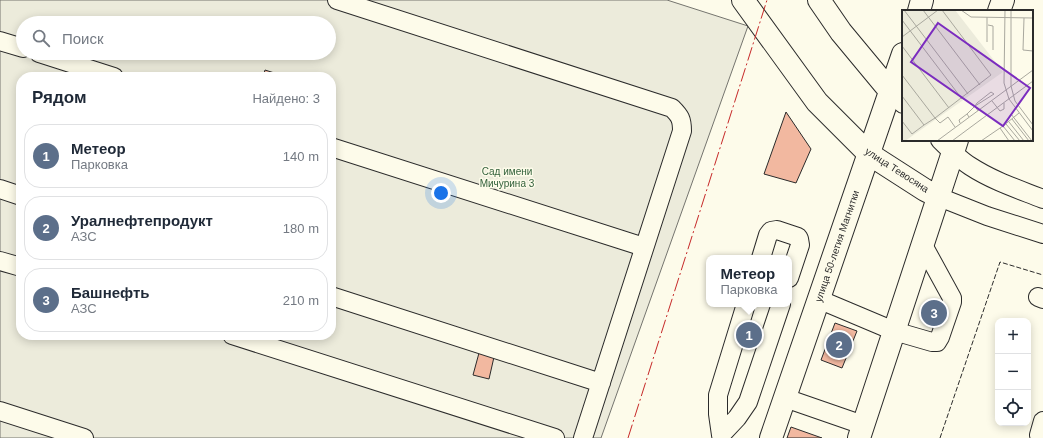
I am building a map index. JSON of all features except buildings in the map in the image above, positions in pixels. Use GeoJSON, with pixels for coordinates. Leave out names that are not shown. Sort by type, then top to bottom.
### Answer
{"type":"FeatureCollection","features":[{"type":"Feature","properties":{"kind":"main road","name":"улица Тевосяна"},"geometry":{"type":"LineString","coordinates":[[743,0],[817,102],[869,154],[925,190],[939,196]]}},
{"type":"Feature","properties":{"kind":"main road"},"geometry":{"type":"LineString","coordinates":[[819,0],[841,32],[896,97]]}},
{"type":"Feature","properties":{"kind":"main road"},"geometry":{"type":"LineString","coordinates":[[918,10],[922,0]]}},
{"type":"Feature","properties":{"kind":"main road"},"geometry":{"type":"LineString","coordinates":[[999,10],[1003,0]]}},
{"type":"Feature","properties":{"kind":"main road","name":"улица 50-летия Магнитки"},"geometry":{"type":"LineString","coordinates":[[772,438],[818,299],[869,154],[896,97],[902,60]]}},
{"type":"Feature","properties":{"kind":"main road"},"geometry":{"type":"LineString","coordinates":[[861,432],[939,196],[950,144]]}},
{"type":"Feature","properties":{"kind":"street"},"geometry":{"type":"LineString","coordinates":[[338,0],[672,108],[679,115],[682,122],[682,131],[583,438]]}},
{"type":"Feature","properties":{"kind":"street"},"geometry":{"type":"LineString","coordinates":[[0,40],[16,46]]}},
{"type":"Feature","properties":{"kind":"street"},"geometry":{"type":"LineString","coordinates":[[61,60],[98,72]]}},
{"type":"Feature","properties":{"kind":"street"},"geometry":{"type":"LineString","coordinates":[[950,144],[970,166],[1001,183],[1043,199]]}},
{"type":"Feature","properties":{"kind":"street"},"geometry":{"type":"LineString","coordinates":[[336,149],[644,247]]}},
{"type":"Feature","properties":{"kind":"street"},"geometry":{"type":"LineString","coordinates":[[0,189],[16,194]]}},
{"type":"Feature","properties":{"kind":"street","name":"улица Тевосяна"},"geometry":{"type":"LineString","coordinates":[[939,196],[987,216],[1043,234]]}},
{"type":"Feature","properties":{"kind":"street"},"geometry":{"type":"LineString","coordinates":[[761,255],[768,235],[771,231],[777,230],[798,237],[800,245],[792,269]]}},
{"type":"Feature","properties":{"kind":"street"},"geometry":{"type":"LineString","coordinates":[[818,299],[894,331],[932,342],[937,342],[952,302],[952,296],[923,245]]}},
{"type":"Feature","properties":{"kind":"street"},"geometry":{"type":"LineString","coordinates":[[0,261],[16,266]]}},
{"type":"Feature","properties":{"kind":"street"},"geometry":{"type":"LineString","coordinates":[[336,298],[601,383]]}},
{"type":"Feature","properties":{"kind":"street"},"geometry":{"type":"LineString","coordinates":[[723,437],[718,414],[718,395],[745,307]]}},
{"type":"Feature","properties":{"kind":"street"},"geometry":{"type":"LineString","coordinates":[[723,437],[748,402],[779,307]]}},
{"type":"Feature","properties":{"kind":"street"},"geometry":{"type":"LineString","coordinates":[[248,340],[555,438]]}},
{"type":"Feature","properties":{"kind":"street"},"geometry":{"type":"LineString","coordinates":[[785,398],[861,432]]}},
{"type":"Feature","properties":{"kind":"street"},"geometry":{"type":"LineString","coordinates":[[0,411],[84,438]]}},
{"type":"Feature","properties":{"kind":"green space","name":"Сад имени Мичурина 3"},"geometry":{"type":"Polygon","coordinates":[[[0,0],[667,0],[748,26],[601,438],[0,438],[0,0]]]}},
{"type":"Feature","properties":{"kind":"fence"},"geometry":{"type":"LineString","coordinates":[[940,438],[1000,262],[1043,275]]}},
{"type":"Feature","properties":{"kind":"power"},"geometry":{"type":"LineString","coordinates":[[628,438],[767,0]]}},
{"type":"Feature","properties":{"kind":"place","name":"Башнефть"},"geometry":{"type":"Point","coordinates":[934,313]}},
{"type":"Feature","properties":{"kind":"place","name":"Метеор"},"geometry":{"type":"Point","coordinates":[749,335]}},
{"type":"Feature","properties":{"kind":"place","name":"Уралнефтепродукт"},"geometry":{"type":"Point","coordinates":[839,345]}}]}
